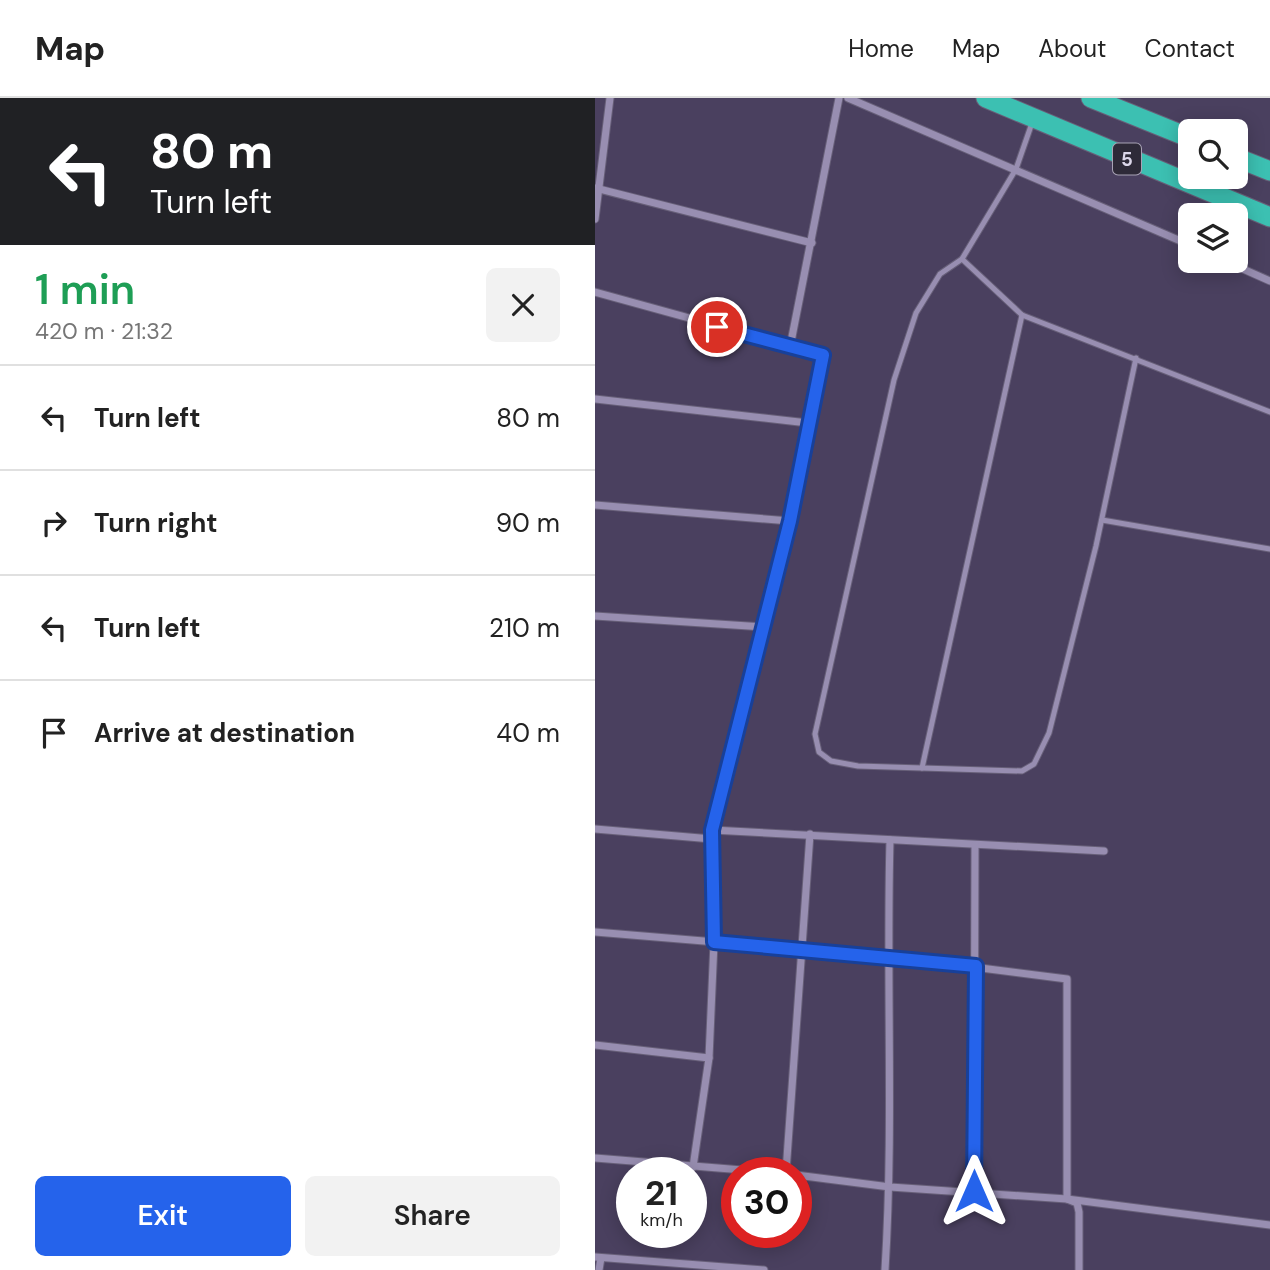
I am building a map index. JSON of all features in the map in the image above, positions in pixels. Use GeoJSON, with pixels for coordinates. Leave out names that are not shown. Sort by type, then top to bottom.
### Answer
{"type":"FeatureCollection","features":[{"type":"Feature","properties":{"kind":"highway","name":"5"},"geometry":{"type":"LineString","coordinates":[[986,98],[1033,120],[1270,217]]}},
{"type":"Feature","properties":{"kind":"highway","name":"5"},"geometry":{"type":"LineString","coordinates":[[1091,98],[1178,133]]}},
{"type":"Feature","properties":{"kind":"highway"},"geometry":{"type":"LineString","coordinates":[[1248,162],[1270,171]]}},
{"type":"Feature","properties":{"kind":"street"},"geometry":{"type":"LineString","coordinates":[[595,219],[610,98]]}},
{"type":"Feature","properties":{"kind":"street"},"geometry":{"type":"LineString","coordinates":[[790,347],[839,98]]}},
{"type":"Feature","properties":{"kind":"street"},"geometry":{"type":"LineString","coordinates":[[848,98],[1178,241]]}},
{"type":"Feature","properties":{"kind":"street"},"geometry":{"type":"LineString","coordinates":[[597,188],[812,243]]}},
{"type":"Feature","properties":{"kind":"street"},"geometry":{"type":"LineString","coordinates":[[1248,271],[1270,281]]}},
{"type":"Feature","properties":{"kind":"street"},"geometry":{"type":"LineString","coordinates":[[595,292],[823,355],[790,521],[712,834],[714,942],[709,1058],[694,1157]]}},
{"type":"Feature","properties":{"kind":"street"},"geometry":{"type":"LineString","coordinates":[[595,399],[808,423]]}},
{"type":"Feature","properties":{"kind":"street"},"geometry":{"type":"LineString","coordinates":[[595,505],[790,521]]}},
{"type":"Feature","properties":{"kind":"street"},"geometry":{"type":"LineString","coordinates":[[595,616],[765,627]]}},
{"type":"Feature","properties":{"kind":"street"},"geometry":{"type":"LineString","coordinates":[[595,829],[712,834],[810,834],[1104,851]]}},
{"type":"Feature","properties":{"kind":"street"},"geometry":{"type":"LineString","coordinates":[[787,1157],[810,834]]}},
{"type":"Feature","properties":{"kind":"street"},"geometry":{"type":"LineString","coordinates":[[885,1270],[890,1187],[887,956],[890,840]]}},
{"type":"Feature","properties":{"kind":"street"},"geometry":{"type":"LineString","coordinates":[[974,1191],[975,845]]}},
{"type":"Feature","properties":{"kind":"street"},"geometry":{"type":"LineString","coordinates":[[595,932],[887,956],[1067,979],[1067,1199]]}},
{"type":"Feature","properties":{"kind":"street"},"geometry":{"type":"LineString","coordinates":[[595,1045],[709,1058]]}},
{"type":"Feature","properties":{"kind":"street"},"geometry":{"type":"LineString","coordinates":[[595,1158],[616,1160]]}},
{"type":"Feature","properties":{"kind":"street"},"geometry":{"type":"LineString","coordinates":[[812,1177],[890,1187],[1067,1199],[1270,1225]]}},
{"type":"Feature","properties":{"kind":"street"},"geometry":{"type":"LineString","coordinates":[[1067,1199],[1077,1203],[1079,1212],[1079,1270]]}},
{"type":"Feature","properties":{"kind":"street"},"geometry":{"type":"LineString","coordinates":[[600,1270],[598,1257],[764,1270]]}},
{"type":"Feature","properties":{"kind":"lane"},"geometry":{"type":"LineString","coordinates":[[1033,120],[1016,169],[963,260],[940,274],[916,313],[894,380],[815,734],[819,752],[831,761],[858,766],[1021,771],[1034,764],[1049,733],[1102,520],[1136,358]]}},
{"type":"Feature","properties":{"kind":"lane"},"geometry":{"type":"LineString","coordinates":[[963,260],[1022,315],[1270,412]]}},
{"type":"Feature","properties":{"kind":"lane"},"geometry":{"type":"LineString","coordinates":[[922,768],[1022,315]]}},
{"type":"Feature","properties":{"kind":"lane"},"geometry":{"type":"LineString","coordinates":[[1102,520],[1270,549]]}},
{"type":"Feature","properties":{"kind":"route"},"geometry":{"type":"LineString","coordinates":[[717,327],[823,355],[790,521],[712,830],[714,942],[803,948],[976,966],[974,1191]]}}]}
